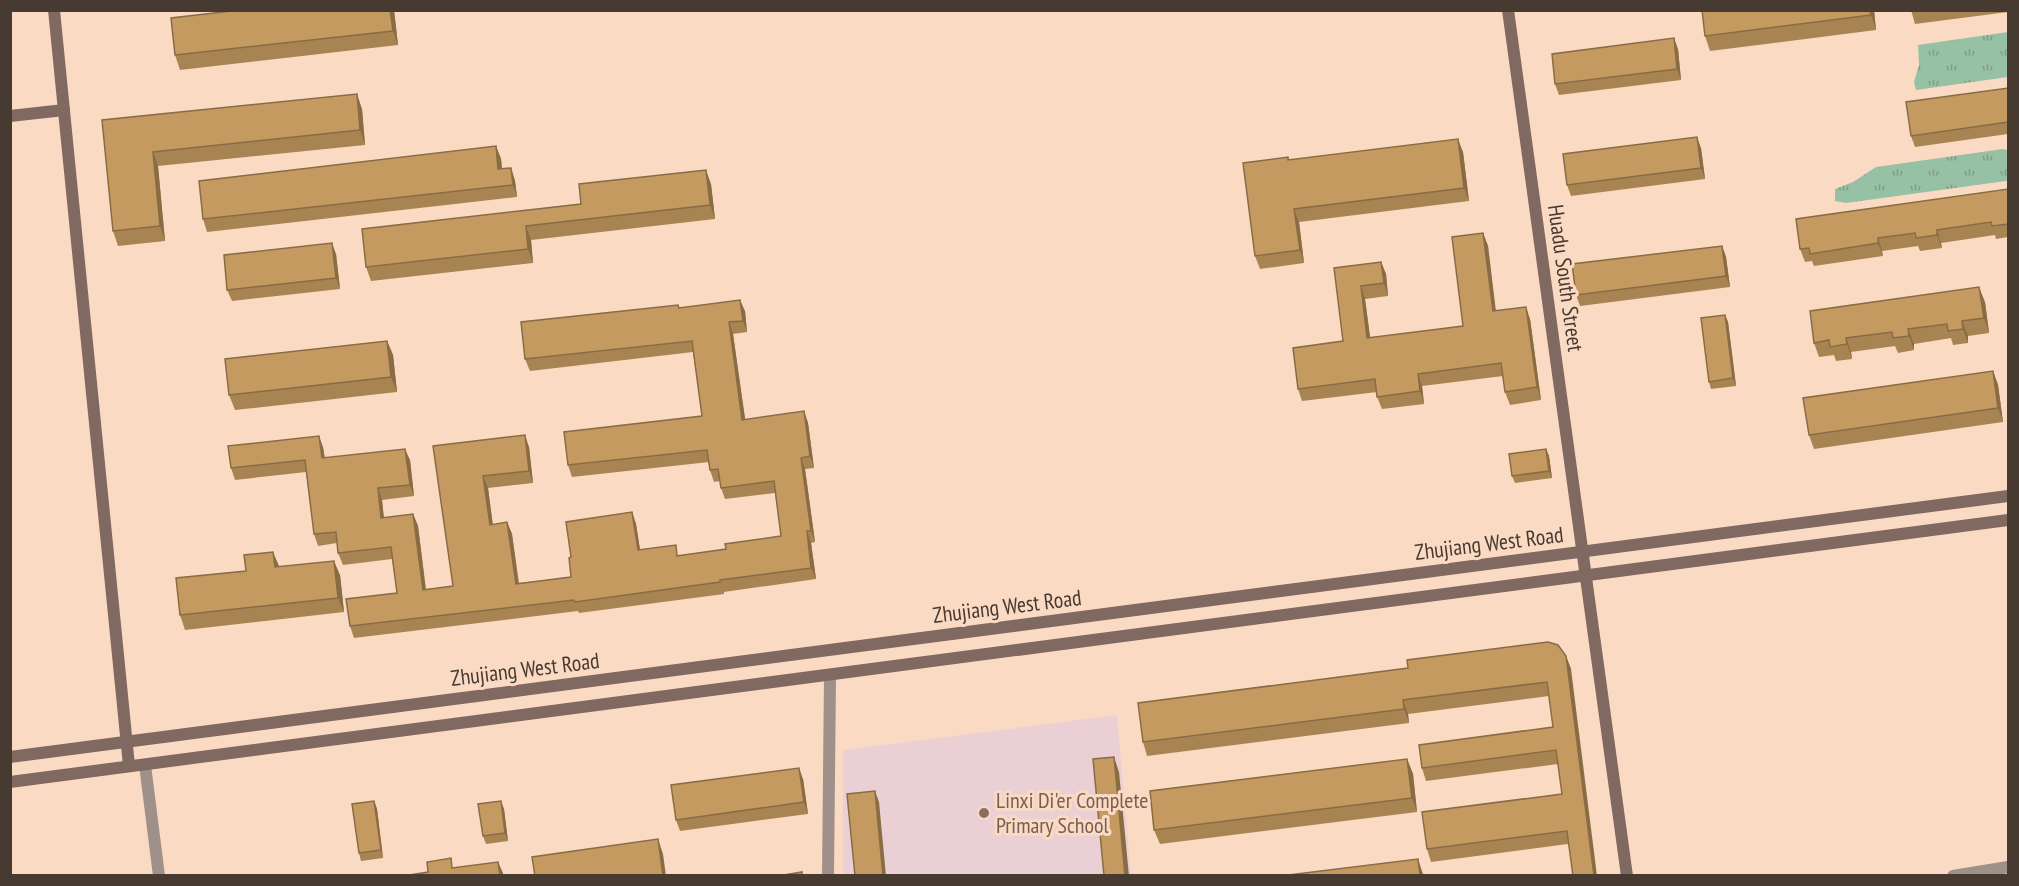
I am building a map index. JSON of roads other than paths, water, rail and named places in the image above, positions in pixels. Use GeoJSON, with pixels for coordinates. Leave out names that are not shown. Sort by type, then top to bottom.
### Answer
{"type":"FeatureCollection","features":[{"type":"Feature","properties":{"kind":"main road"},"geometry":{"type":"LineString","coordinates":[[54,10],[129,766]]}},
{"type":"Feature","properties":{"kind":"main road","name":"Huadu South Street"},"geometry":{"type":"LineString","coordinates":[[1508,10],[1627,876]]}},
{"type":"Feature","properties":{"kind":"main road"},"geometry":{"type":"LineString","coordinates":[[10,116],[64,110]]}},
{"type":"Feature","properties":{"kind":"main road","name":"Zhujiang West Road"},"geometry":{"type":"LineString","coordinates":[[10,758],[2008,496]]}},
{"type":"Feature","properties":{"kind":"main road","name":"Zhujiang West Road"},"geometry":{"type":"LineString","coordinates":[[10,782],[2008,520]]}},
{"type":"Feature","properties":{"kind":"street"},"geometry":{"type":"LineString","coordinates":[[828,876],[830,675]]}},
{"type":"Feature","properties":{"kind":"street"},"geometry":{"type":"LineString","coordinates":[[145,765],[159,876]]}},
{"type":"Feature","properties":{"kind":"street"},"geometry":{"type":"LineString","coordinates":[[1953,876],[2008,867]]}},
{"type":"Feature","properties":{"kind":"place","name":"Linxi Di'er Complete Primary School"},"geometry":{"type":"Point","coordinates":[984,813]}}]}
